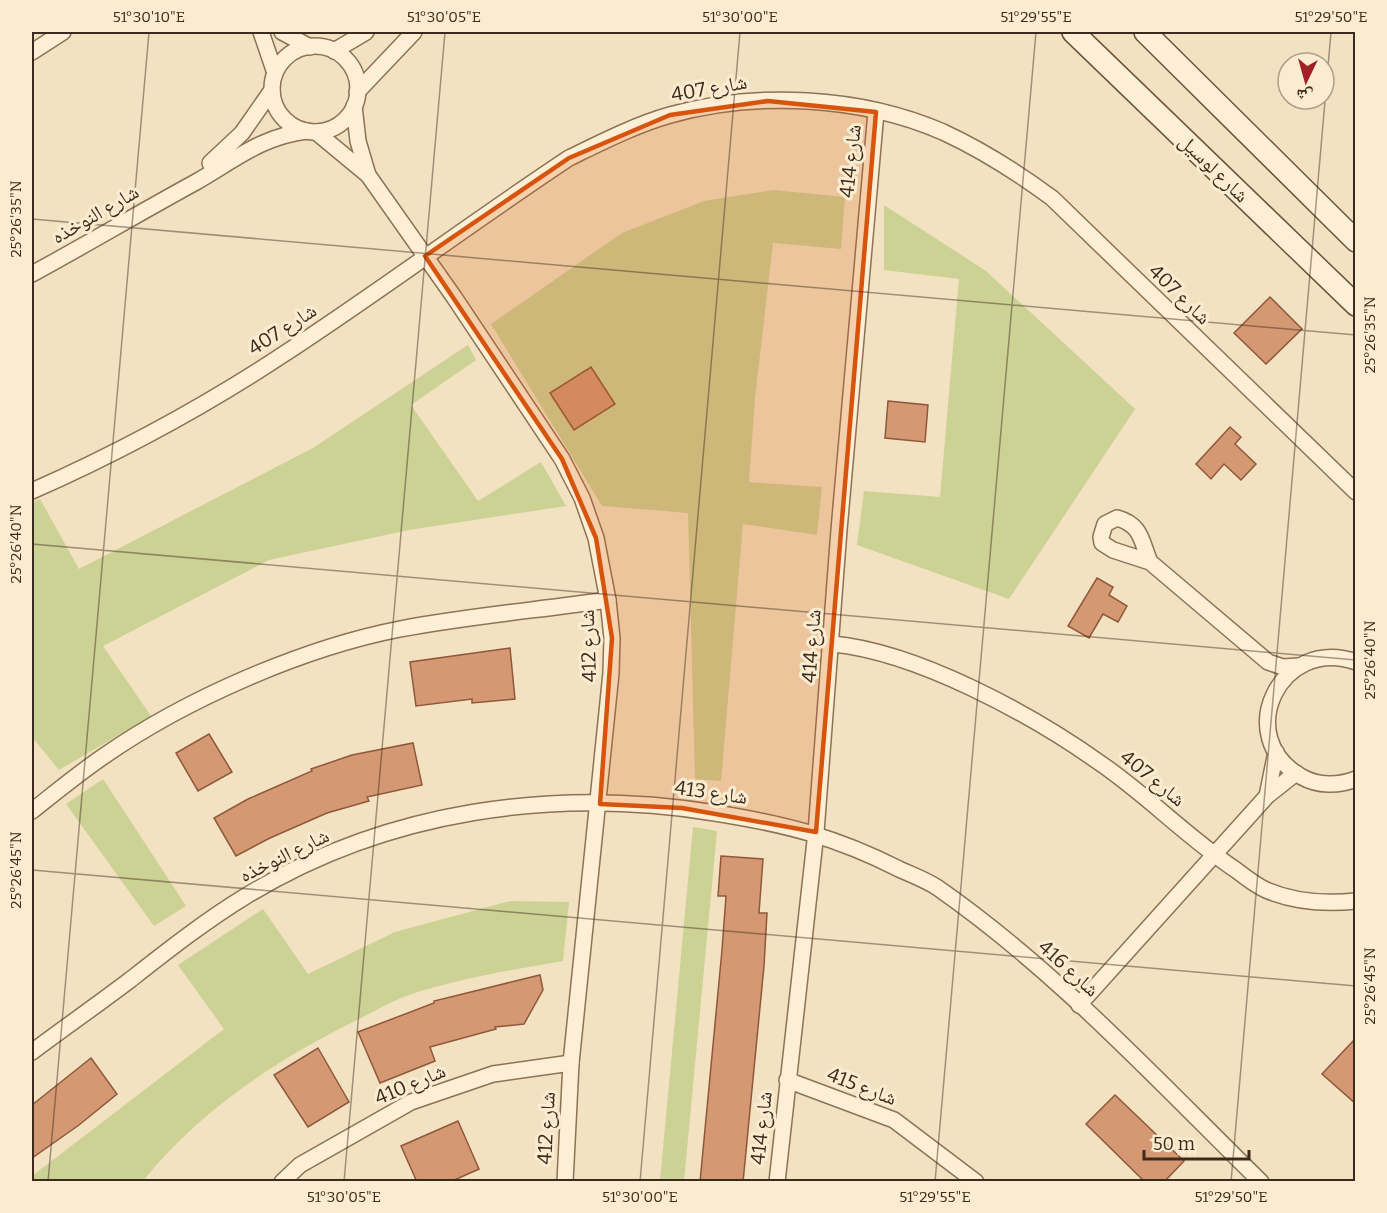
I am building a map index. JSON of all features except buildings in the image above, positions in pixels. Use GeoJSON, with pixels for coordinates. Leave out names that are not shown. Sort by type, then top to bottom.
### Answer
{"type":"FeatureCollection","features":[{"type":"Feature","properties":{"kind":"street"},"geometry":{"type":"LineString","coordinates":[[32,52],[63,32]]}},
{"type":"Feature","properties":{"kind":"street"},"geometry":{"type":"LineString","coordinates":[[261,32],[275,73]]}},
{"type":"Feature","properties":{"kind":"street"},"geometry":{"type":"LineString","coordinates":[[282,32],[310,47],[334,51],[349,64],[357,82],[356,99]]}},
{"type":"Feature","properties":{"kind":"street"},"geometry":{"type":"LineString","coordinates":[[334,51],[366,32]]}},
{"type":"Feature","properties":{"kind":"street"},"geometry":{"type":"LineString","coordinates":[[310,47],[289,55],[275,73],[272,90],[279,114],[291,125],[311,132],[326,130],[343,122],[356,99],[414,32]]}},
{"type":"Feature","properties":{"kind":"street","name":"شارع لوسيل"},"geometry":{"type":"LineString","coordinates":[[1073,32],[1356,305]]}},
{"type":"Feature","properties":{"kind":"street"},"geometry":{"type":"LineString","coordinates":[[1145,32],[1356,241]]}},
{"type":"Feature","properties":{"kind":"street","name":"شارع النوخذه"},"geometry":{"type":"LineString","coordinates":[[178,190],[234,143],[251,123],[272,90]]}},
{"type":"Feature","properties":{"kind":"street","name":"شارع 412"},"geometry":{"type":"LineString","coordinates":[[356,99],[358,141],[368,175]]}},
{"type":"Feature","properties":{"kind":"street","name":"شارع 407"},"geometry":{"type":"LineString","coordinates":[[32,491],[93,464],[287,352],[569,158],[614,136],[670,115],[736,103],[768,100],[838,105],[876,112],[943,132],[1008,167],[1052,198],[1356,492]]}},
{"type":"Feature","properties":{"kind":"street","name":"شارع 414"},"geometry":{"type":"LineString","coordinates":[[777,1182],[816,832],[840,521],[876,112]]}},
{"type":"Feature","properties":{"kind":"street","name":"شارع 412"},"geometry":{"type":"LineString","coordinates":[[311,132],[368,175],[425,256],[562,459],[582,498],[596,538],[608,600],[612,638],[611,673],[600,804],[571,1063],[565,1182]]}},
{"type":"Feature","properties":{"kind":"street","name":"شارع النوخذه"},"geometry":{"type":"LineString","coordinates":[[32,273],[116,228],[252,146],[285,134],[311,132]]}},
{"type":"Feature","properties":{"kind":"street"},"geometry":{"type":"LineString","coordinates":[[1150,562],[1268,662],[1283,667],[1298,666],[1331,657],[1356,662]]}},
{"type":"Feature","properties":{"kind":"street"},"geometry":{"type":"LineString","coordinates":[[32,811],[105,755],[144,731],[229,688],[321,650],[400,629],[608,600]]}},
{"type":"Feature","properties":{"kind":"street","name":"شارع 407"},"geometry":{"type":"LineString","coordinates":[[832,644],[871,649],[893,656],[1005,706],[1100,763],[1213,855],[1264,890],[1285,897],[1313,902],[1356,901]]}},
{"type":"Feature","properties":{"kind":"street"},"geometry":{"type":"LineString","coordinates":[[1268,662],[1272,697],[1268,725],[1276,752],[1296,773],[1306,779],[1328,784],[1356,779]]}},
{"type":"Feature","properties":{"kind":"street"},"geometry":{"type":"LineString","coordinates":[[1272,697],[1278,685],[1298,666]]}},
{"type":"Feature","properties":{"kind":"street"},"geometry":{"type":"LineString","coordinates":[[1267,796],[1276,752]]}},
{"type":"Feature","properties":{"kind":"street"},"geometry":{"type":"LineString","coordinates":[[1079,1005],[1267,796],[1296,773]]}},
{"type":"Feature","properties":{"kind":"street","name":"شارع النوخذه"},"geometry":{"type":"LineString","coordinates":[[32,1052],[212,918],[252,892],[310,864],[366,841],[446,816],[526,804],[600,804]]}},
{"type":"Feature","properties":{"kind":"street","name":"شارع 413"},"geometry":{"type":"LineString","coordinates":[[600,804],[682,808],[761,820],[816,832]]}},
{"type":"Feature","properties":{"kind":"street","name":"شارع 416"},"geometry":{"type":"LineString","coordinates":[[816,832],[876,857],[935,886],[1010,944],[1079,1005],[1261,1182]]}},
{"type":"Feature","properties":{"kind":"street","name":"شارع 410"},"geometry":{"type":"LineString","coordinates":[[282,1182],[300,1165],[411,1102],[493,1074],[571,1063]]}},
{"type":"Feature","properties":{"kind":"street","name":"شارع 415"},"geometry":{"type":"LineString","coordinates":[[787,1080],[894,1120],[976,1182]]}},
{"type":"Feature","properties":{"kind":"highlighted area"},"geometry":{"type":"Polygon","coordinates":[[[768,101],[876,112],[816,832],[682,808],[600,804],[612,638],[596,538],[562,459],[425,256],[569,158],[670,115],[768,101]]]}},
{"type":"Feature","properties":{"kind":"green space"},"geometry":{"type":"Polygon","coordinates":[[[773,190],[845,197],[841,249],[773,243],[755,398],[749,482],[822,487],[817,535],[743,524],[721,781],[695,779],[688,513],[602,506],[491,324],[622,233],[704,201],[773,190]]]}},
{"type":"Feature","properties":{"kind":"green space"},"geometry":{"type":"Polygon","coordinates":[[[884,205],[986,271],[1135,409],[1009,599],[857,545],[864,491],[940,497],[959,279],[884,270],[884,205]]]}},
{"type":"Feature","properties":{"kind":"green space"},"geometry":{"type":"Polygon","coordinates":[[[468,345],[476,360],[411,405],[478,501],[541,462],[566,506],[409,530],[269,560],[103,646],[151,716],[59,770],[32,737],[32,502],[40,499],[79,569],[313,448],[468,345]]]}},
{"type":"Feature","properties":{"kind":"green space"},"geometry":{"type":"Polygon","coordinates":[[[103,779],[186,906],[154,926],[66,804],[103,779]]]}},
{"type":"Feature","properties":{"kind":"green space"},"geometry":{"type":"Polygon","coordinates":[[[693,827],[717,831],[684,1181],[660,1181],[693,827]]]}},
{"type":"Feature","properties":{"kind":"green space"},"geometry":{"type":"Polygon","coordinates":[[[510,901],[569,902],[563,961],[425,990],[388,1004],[327,1035],[269,1070],[214,1110],[165,1156],[143,1181],[32,1181],[32,1176],[224,1029],[178,965],[263,909],[308,974],[395,932],[510,901]]]}}]}
